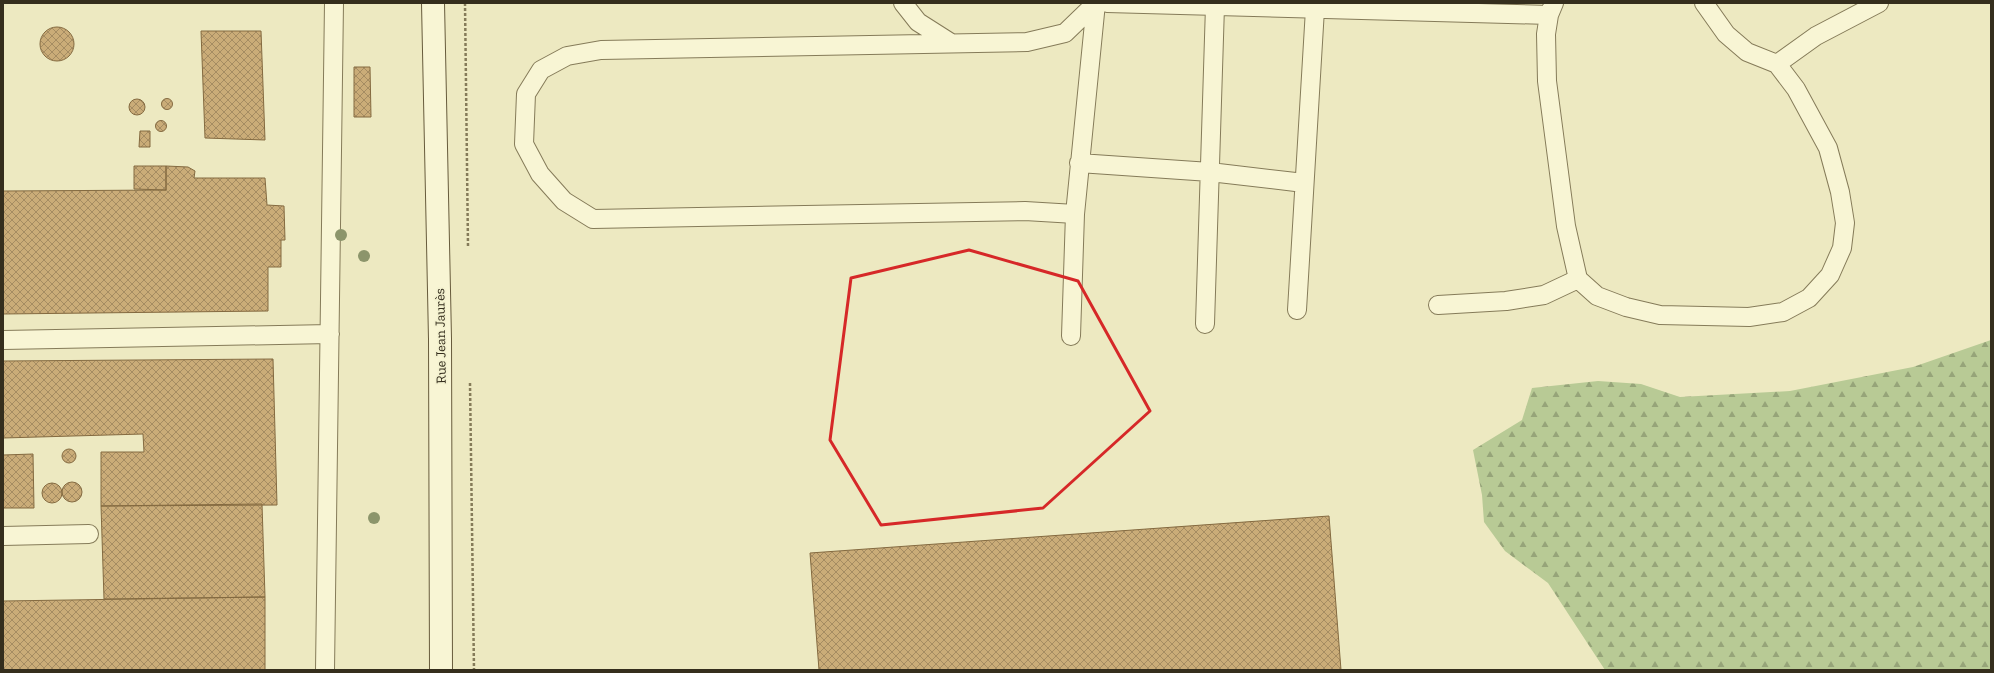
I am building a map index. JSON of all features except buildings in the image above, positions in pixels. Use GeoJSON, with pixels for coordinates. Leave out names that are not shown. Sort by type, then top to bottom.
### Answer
{"type":"FeatureCollection","features":[{"type":"Feature","properties":{"kind":"street","name":"Rue Jean Jaurès"},"geometry":{"type":"LineString","coordinates":[[433,3],[440,339],[440,670]]}},
{"type":"Feature","properties":{"kind":"lane"},"geometry":{"type":"LineString","coordinates":[[325,670],[334,3]]}},
{"type":"Feature","properties":{"kind":"lane"},"geometry":{"type":"LineString","coordinates":[[902,3],[918,22],[951,43]]}},
{"type":"Feature","properties":{"kind":"lane"},"geometry":{"type":"LineString","coordinates":[[1075,214],[1025,211],[593,219],[564,201],[540,174],[524,144],[526,94],[541,70],[567,56],[601,50],[1027,42],[1065,33],[1096,3]]}},
{"type":"Feature","properties":{"kind":"lane"},"geometry":{"type":"LineString","coordinates":[[1071,336],[1075,214],[1096,3]]}},
{"type":"Feature","properties":{"kind":"lane"},"geometry":{"type":"LineString","coordinates":[[1107,3],[1286,6],[1315,9],[1552,9],[1546,34],[1547,81],[1566,226],[1578,279],[1597,296],[1626,307],[1660,315],[1749,317],[1783,312],[1809,298],[1830,275],[1842,248],[1845,223],[1840,192],[1828,148],[1796,89],[1777,64],[1747,52],[1726,34],[1704,3]]}},
{"type":"Feature","properties":{"kind":"lane"},"geometry":{"type":"LineString","coordinates":[[1777,64],[1816,36],[1879,3]]}},
{"type":"Feature","properties":{"kind":"lane"},"geometry":{"type":"LineString","coordinates":[[1205,324],[1215,6]]}},
{"type":"Feature","properties":{"kind":"lane"},"geometry":{"type":"LineString","coordinates":[[1296,310],[1315,9]]}},
{"type":"Feature","properties":{"kind":"lane"},"geometry":{"type":"LineString","coordinates":[[1079,164],[1210,172],[1304,184]]}},
{"type":"Feature","properties":{"kind":"lane"},"geometry":{"type":"LineString","coordinates":[[1438,305],[1506,301],[1544,295],[1578,279]]}},
{"type":"Feature","properties":{"kind":"lane"},"geometry":{"type":"LineString","coordinates":[[3,340],[330,334]]}},
{"type":"Feature","properties":{"kind":"lane"},"geometry":{"type":"LineString","coordinates":[[3,536],[89,534]]}},
{"type":"Feature","properties":{"kind":"highlighted area"},"geometry":{"type":"Polygon","coordinates":[[[969,250],[1078,281],[1150,411],[1043,508],[881,525],[830,440],[851,278],[969,250]]]}},
{"type":"Feature","properties":{"kind":"green space"},"geometry":{"type":"Polygon","coordinates":[[[1991,340],[1991,670],[1605,670],[1548,583],[1505,551],[1484,522],[1482,495],[1473,450],[1522,420],[1532,388],[1598,381],[1641,384],[1680,397],[1790,391],[1913,367],[1991,340]]]}}]}
